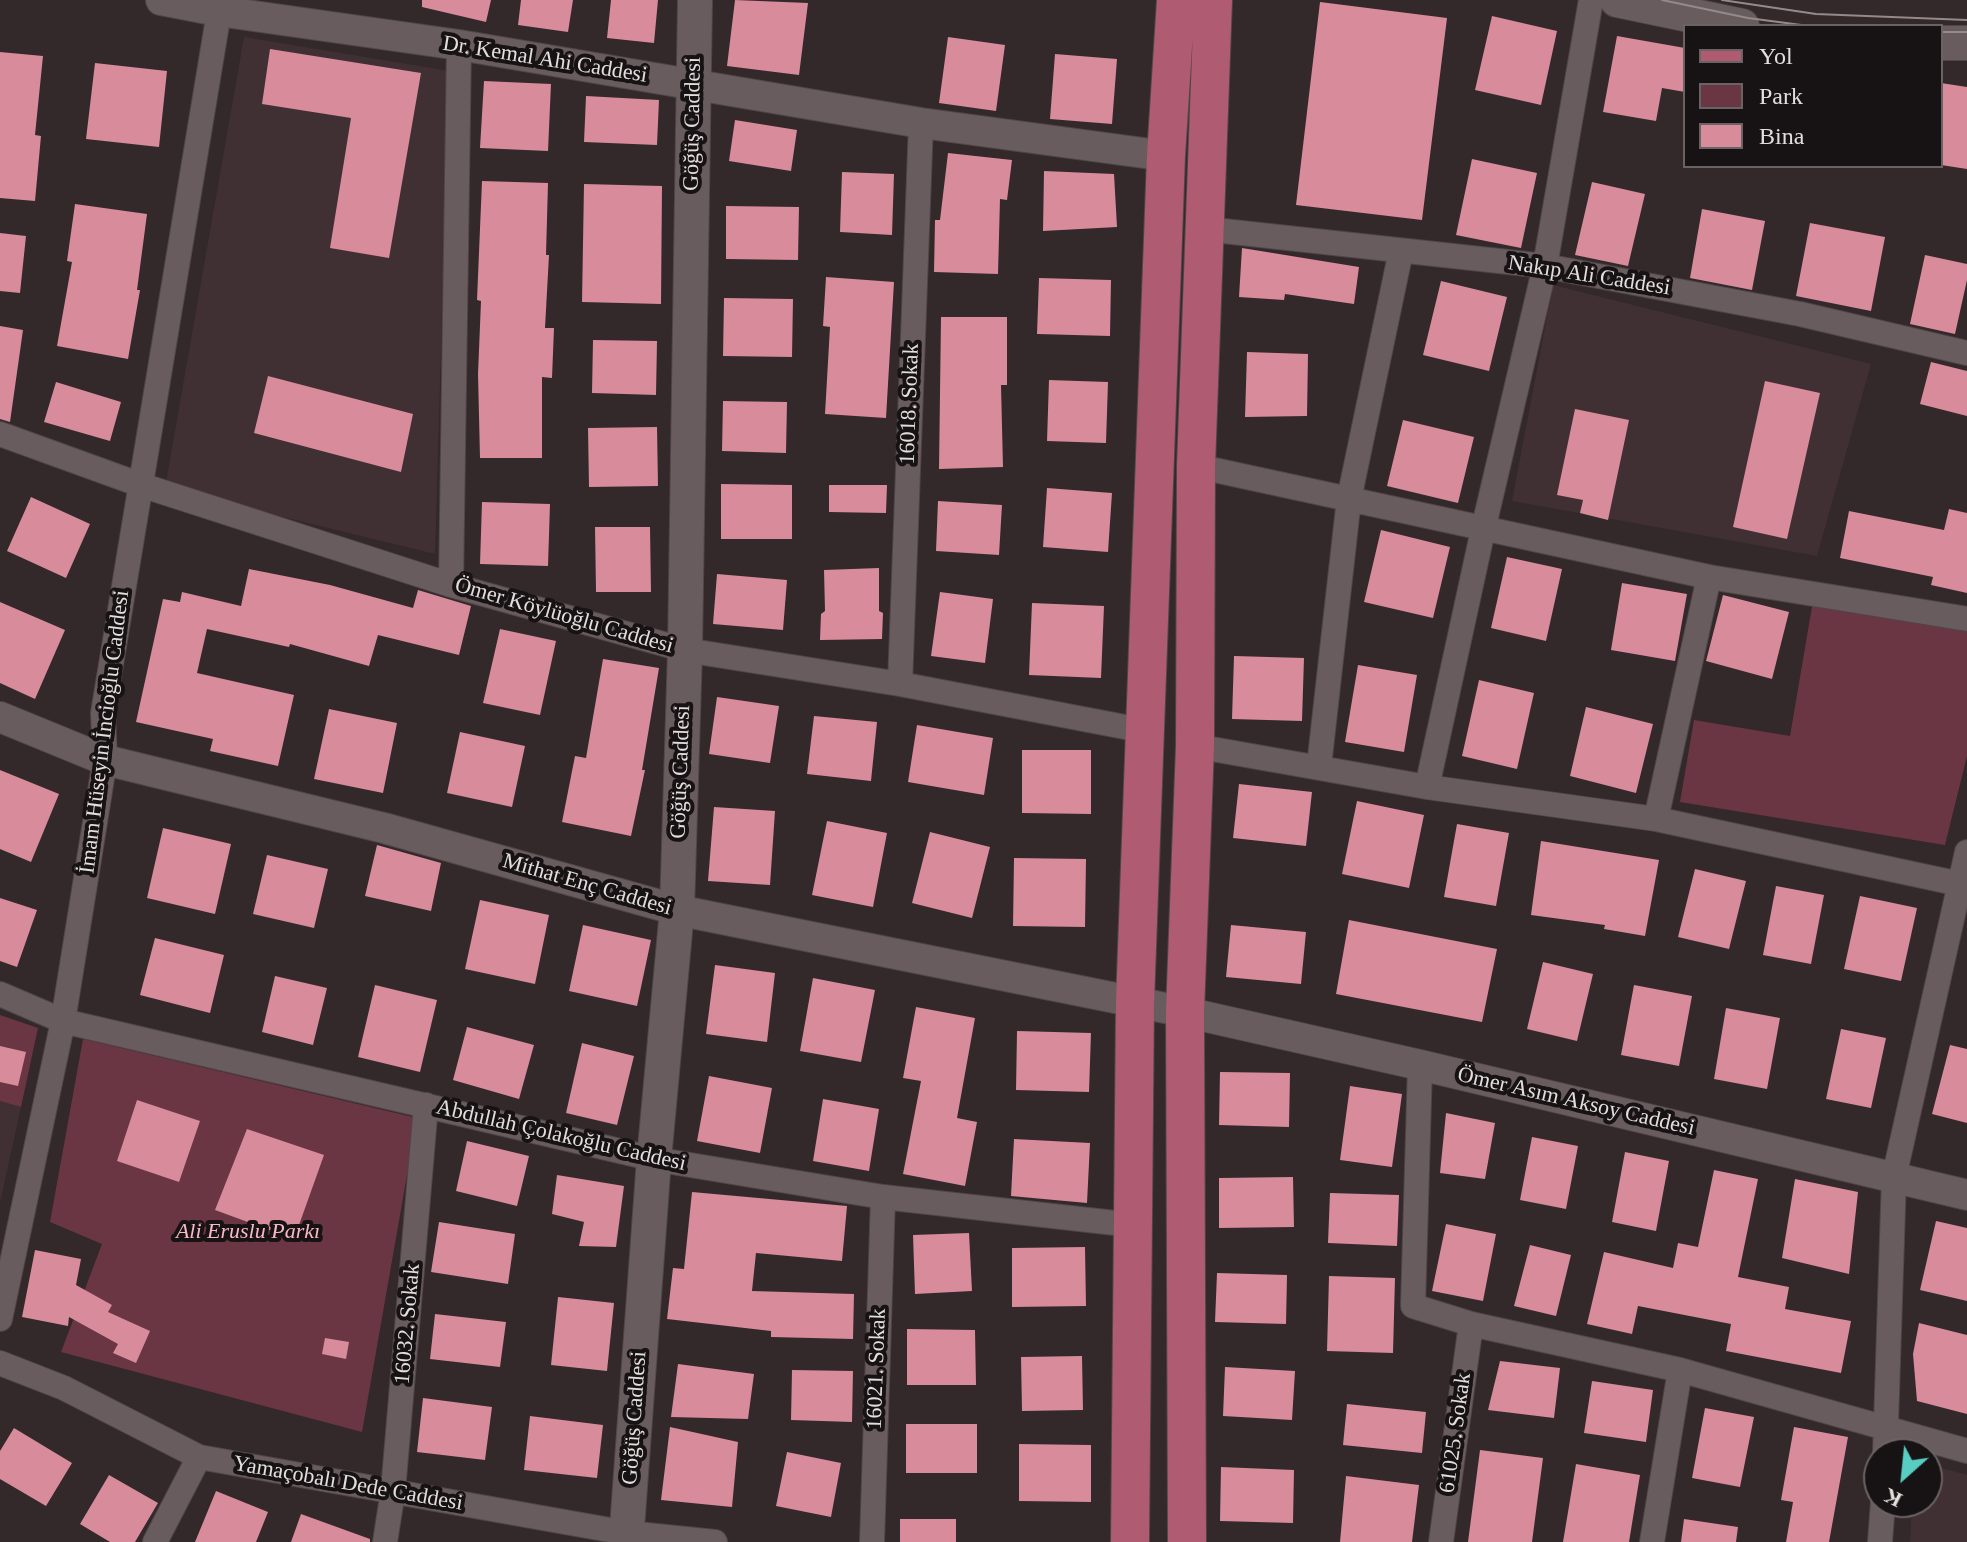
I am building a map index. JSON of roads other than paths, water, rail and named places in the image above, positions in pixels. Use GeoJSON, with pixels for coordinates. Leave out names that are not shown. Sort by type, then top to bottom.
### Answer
{"type":"FeatureCollection","features":[{"type":"Feature","properties":{"kind":"main road","name":"Göğüş Caddesi"},"geometry":{"type":"LineString","coordinates":[[627,1538],[654,1159],[677,910],[685,650],[695,0]]}},
{"type":"Feature","properties":{"kind":"main road"},"geometry":{"type":"LineString","coordinates":[[1617,0],[1732,24]]}},
{"type":"Feature","properties":{"kind":"main road"},"geometry":{"type":"LineString","coordinates":[[1130,1542],[1135,1002],[1173,5]]}},
{"type":"Feature","properties":{"kind":"main road"},"geometry":{"type":"LineString","coordinates":[[1187,1542],[1185,1012],[1195,746],[1196,466],[1217,9]]}},
{"type":"Feature","properties":{"kind":"main road"},"geometry":{"type":"LineString","coordinates":[[1943,43],[1967,43]]}},
{"type":"Feature","properties":{"kind":"street","name":"Dr. Kemal Ahi Caddesi"},"geometry":{"type":"LineString","coordinates":[[161,0],[220,6],[921,123],[1166,156]]}},
{"type":"Feature","properties":{"kind":"street"},"geometry":{"type":"LineString","coordinates":[[1427,787],[1545,266],[1591,0]]}},
{"type":"Feature","properties":{"kind":"street","name":"İmam Hüseyin İncioğlu Caddesi"},"geometry":{"type":"LineString","coordinates":[[0,1319],[63,1021],[105,760],[103,713],[220,6]]}},
{"type":"Feature","properties":{"kind":"street"},"geometry":{"type":"LineString","coordinates":[[451,585],[459,45]]}},
{"type":"Feature","properties":{"kind":"street","name":"16018. Sokak"},"geometry":{"type":"LineString","coordinates":[[900,684],[921,123]]}},
{"type":"Feature","properties":{"kind":"street","name":"Nakıp Ali Caddesi"},"geometry":{"type":"LineString","coordinates":[[1205,229],[1545,266],[1800,314],[1967,353]]}},
{"type":"Feature","properties":{"kind":"street"},"geometry":{"type":"LineString","coordinates":[[1319,766],[1349,499],[1401,251]]}},
{"type":"Feature","properties":{"kind":"street","name":"Ömer Köylüoğlu Caddesi"},"geometry":{"type":"LineString","coordinates":[[0,434],[141,485],[451,585],[685,650],[900,684],[1146,731]]}},
{"type":"Feature","properties":{"kind":"street"},"geometry":{"type":"LineString","coordinates":[[1196,466],[1709,577],[1967,619]]}},
{"type":"Feature","properties":{"kind":"street"},"geometry":{"type":"LineString","coordinates":[[1656,819],[1709,577]]}},
{"type":"Feature","properties":{"kind":"street","name":"Mithat Enç Caddesi"},"geometry":{"type":"LineString","coordinates":[[0,717],[105,760],[384,828],[677,910],[1185,1012]]}},
{"type":"Feature","properties":{"kind":"street"},"geometry":{"type":"LineString","coordinates":[[1195,746],[1427,787],[1656,819],[1960,884]]}},
{"type":"Feature","properties":{"kind":"street"},"geometry":{"type":"LineString","coordinates":[[1886,1438],[1894,1177],[1967,852]]}},
{"type":"Feature","properties":{"kind":"street","name":"Abdullah Çolakoğlu Caddesi"},"geometry":{"type":"LineString","coordinates":[[0,994],[63,1021],[654,1159],[883,1197],[1133,1225]]}},
{"type":"Feature","properties":{"kind":"street","name":"Ömer Asım Aksoy Caddesi"},"geometry":{"type":"LineString","coordinates":[[1185,1012],[1967,1195]]}},
{"type":"Feature","properties":{"kind":"street"},"geometry":{"type":"LineString","coordinates":[[1420,1065],[1413,1306],[1471,1324],[1680,1370],[1875,1438]]}},
{"type":"Feature","properties":{"kind":"street","name":"16032. Sokak"},"geometry":{"type":"LineString","coordinates":[[385,1542],[393,1491],[426,1105]]}},
{"type":"Feature","properties":{"kind":"street","name":"16021. Sokak"},"geometry":{"type":"LineString","coordinates":[[872,1542],[883,1197]]}},
{"type":"Feature","properties":{"kind":"street","name":"61025. Sokak"},"geometry":{"type":"LineString","coordinates":[[1441,1542],[1471,1324]]}},
{"type":"Feature","properties":{"kind":"street","name":"Yamaçobalı Dede Caddesi"},"geometry":{"type":"LineString","coordinates":[[0,1363],[64,1388],[199,1457],[393,1491],[627,1538],[715,1542]]}},
{"type":"Feature","properties":{"kind":"street"},"geometry":{"type":"LineString","coordinates":[[1652,1542],[1680,1370]]}},
{"type":"Feature","properties":{"kind":"street"},"geometry":{"type":"LineString","coordinates":[[1943,1448],[1967,1451]]}},
{"type":"Feature","properties":{"kind":"street"},"geometry":{"type":"LineString","coordinates":[[155,1542],[199,1457]]}},
{"type":"Feature","properties":{"kind":"street"},"geometry":{"type":"LineString","coordinates":[[1880,1542],[1882,1518]]}},
{"type":"Feature","properties":{"kind":"tram line"},"geometry":{"type":"LineString","coordinates":[[1662,0],[1794,24]]}},
{"type":"Feature","properties":{"kind":"tram line"},"geometry":{"type":"LineString","coordinates":[[1722,0],[1816,14],[1967,20]]}},
{"type":"Feature","properties":{"kind":"tram line"},"geometry":{"type":"LineString","coordinates":[[1943,32],[1967,32]]}},
{"type":"Feature","properties":{"kind":"park label","name":"Ali Eruslu Parkı"},"geometry":{"type":"Point","coordinates":[248,1232]}}]}
